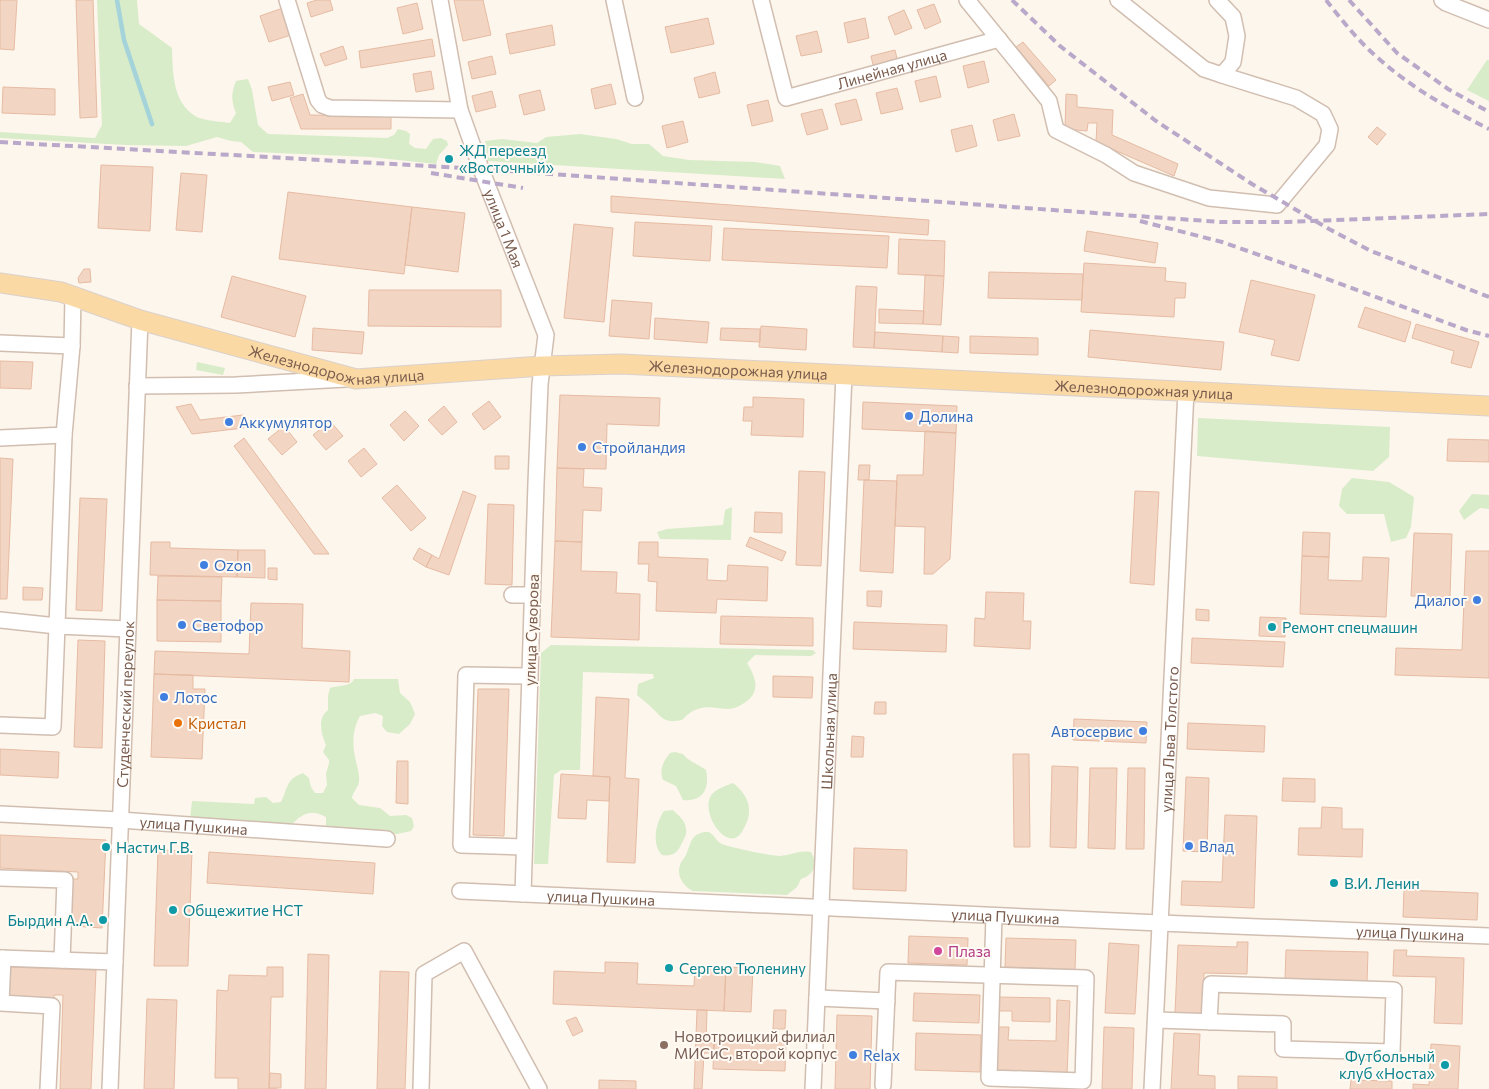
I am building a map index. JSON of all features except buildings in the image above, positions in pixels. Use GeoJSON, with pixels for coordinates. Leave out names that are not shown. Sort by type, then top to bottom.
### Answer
{"type":"FeatureCollection","features":[{"type":"Feature","properties":{"kind":"main road","name":"Железнодорожная улица"},"geometry":{"type":"LineString","coordinates":[[0,283],[61,292],[140,320],[356,379],[542,366],[621,364],[1489,406]]}},
{"type":"Feature","properties":{"kind":"street"},"geometry":{"type":"LineString","coordinates":[[287,0],[318,100],[322,105],[330,108],[460,110]]}},
{"type":"Feature","properties":{"kind":"street","name":"улица 1 Мая"},"geometry":{"type":"LineString","coordinates":[[440,0],[460,110],[481,170],[546,335],[542,366]]}},
{"type":"Feature","properties":{"kind":"street"},"geometry":{"type":"LineString","coordinates":[[614,0],[635,98]]}},
{"type":"Feature","properties":{"kind":"street","name":"Линейная улица"},"geometry":{"type":"LineString","coordinates":[[761,0],[786,98],[999,39]]}},
{"type":"Feature","properties":{"kind":"street"},"geometry":{"type":"LineString","coordinates":[[967,0],[1048,101],[1056,130],[1106,155],[1134,172],[1199,195],[1209,198],[1277,204],[1327,145],[1330,130],[1323,114],[1296,98],[1204,69],[1118,0]]}},
{"type":"Feature","properties":{"kind":"street"},"geometry":{"type":"LineString","coordinates":[[1217,0],[1233,17],[1236,36],[1233,62],[1222,75]]}},
{"type":"Feature","properties":{"kind":"street"},"geometry":{"type":"LineString","coordinates":[[1442,0],[1489,20]]}},
{"type":"Feature","properties":{"kind":"street"},"geometry":{"type":"LineString","coordinates":[[0,726],[53,727],[64,435],[72,346],[73,297]]}},
{"type":"Feature","properties":{"kind":"street","name":"Студенческий переулок"},"geometry":{"type":"LineString","coordinates":[[110,1089],[140,320]]}},
{"type":"Feature","properties":{"kind":"street"},"geometry":{"type":"LineString","coordinates":[[0,343],[72,346]]}},
{"type":"Feature","properties":{"kind":"street","name":"улица Суворова"},"geometry":{"type":"LineString","coordinates":[[523,894],[536,483],[542,366]]}},
{"type":"Feature","properties":{"kind":"street","name":"Школьная улица"},"geometry":{"type":"LineString","coordinates":[[813,1089],[844,374]]}},
{"type":"Feature","properties":{"kind":"street"},"geometry":{"type":"LineString","coordinates":[[137,386],[236,385],[356,379]]}},
{"type":"Feature","properties":{"kind":"street","name":"улица Льва Толстого"},"geometry":{"type":"LineString","coordinates":[[1152,1089],[1186,390]]}},
{"type":"Feature","properties":{"kind":"street"},"geometry":{"type":"LineString","coordinates":[[0,438],[64,435]]}},
{"type":"Feature","properties":{"kind":"street"},"geometry":{"type":"LineString","coordinates":[[512,595],[532,595]]}},
{"type":"Feature","properties":{"kind":"street"},"geometry":{"type":"LineString","coordinates":[[0,620],[57,626],[128,629]]}},
{"type":"Feature","properties":{"kind":"street"},"geometry":{"type":"LineString","coordinates":[[524,846],[461,845],[466,675],[530,676]]}},
{"type":"Feature","properties":{"kind":"street","name":"улица Пушкина"},"geometry":{"type":"LineString","coordinates":[[0,814],[120,820],[387,840]]}},
{"type":"Feature","properties":{"kind":"street"},"geometry":{"type":"LineString","coordinates":[[0,878],[65,880],[62,960]]}},
{"type":"Feature","properties":{"kind":"street","name":"улица Пушкина"},"geometry":{"type":"LineString","coordinates":[[460,891],[1160,924],[1489,936]]}},
{"type":"Feature","properties":{"kind":"street"},"geometry":{"type":"LineString","coordinates":[[883,1086],[888,972],[992,976],[1086,978],[1083,1081],[989,1078],[992,976],[994,916]]}},
{"type":"Feature","properties":{"kind":"street"},"geometry":{"type":"LineString","coordinates":[[421,1089],[424,974],[464,951],[539,1089]]}},
{"type":"Feature","properties":{"kind":"street"},"geometry":{"type":"LineString","coordinates":[[48,1089],[52,1006],[1,1003],[1,958],[115,962]]}},
{"type":"Feature","properties":{"kind":"street"},"geometry":{"type":"LineString","coordinates":[[1156,1020],[1209,1022],[1284,1024],[1283,1049],[1392,1052],[1394,990],[1210,984],[1209,1022]]}},
{"type":"Feature","properties":{"kind":"street"},"geometry":{"type":"LineString","coordinates":[[817,998],[887,1001]]}},
{"type":"Feature","properties":{"kind":"green space"},"geometry":{"type":"Polygon","coordinates":[[[97,0],[137,0],[139,24],[172,48],[175,85],[178,94],[187,110],[195,116],[212,121],[230,123],[236,113],[232,97],[236,81],[248,79],[252,90],[258,125],[268,134],[387,138],[394,135],[398,129],[410,134],[409,144],[415,148],[426,149],[433,139],[441,138],[447,141],[448,145],[439,155],[436,164],[370,157],[253,152],[241,142],[217,137],[186,146],[126,145],[0,138],[0,132],[95,138],[102,125],[97,0]]]}},
{"type":"Feature","properties":{"kind":"green space"},"geometry":{"type":"Polygon","coordinates":[[[1487,60],[1489,60],[1489,101],[1467,90],[1487,60]]]}},
{"type":"Feature","properties":{"kind":"green space"},"geometry":{"type":"Polygon","coordinates":[[[580,134],[616,139],[632,144],[649,144],[663,156],[689,160],[755,162],[780,166],[785,179],[487,161],[485,141],[502,139],[537,143],[546,137],[580,134]]]}},
{"type":"Feature","properties":{"kind":"green space"},"geometry":{"type":"Polygon","coordinates":[[[197,362],[225,368],[223,375],[196,370],[197,362]]]}},
{"type":"Feature","properties":{"kind":"green space"},"geometry":{"type":"Polygon","coordinates":[[[1198,418],[1390,427],[1389,457],[1373,471],[1197,456],[1198,418]]]}},
{"type":"Feature","properties":{"kind":"green space"},"geometry":{"type":"Polygon","coordinates":[[[1352,478],[1389,482],[1414,497],[1411,527],[1406,538],[1391,542],[1384,514],[1347,514],[1339,506],[1342,489],[1352,478]]]}},
{"type":"Feature","properties":{"kind":"green space"},"geometry":{"type":"Polygon","coordinates":[[[1472,494],[1489,495],[1489,509],[1480,508],[1464,520],[1459,511],[1472,494]]]}},
{"type":"Feature","properties":{"kind":"green space"},"geometry":{"type":"Polygon","coordinates":[[[732,507],[731,540],[660,539],[657,532],[667,529],[723,525],[725,510],[732,507]]]}},
{"type":"Feature","properties":{"kind":"green space"},"geometry":{"type":"Polygon","coordinates":[[[551,645],[813,650],[816,653],[811,656],[755,655],[747,663],[754,678],[755,688],[747,701],[729,709],[702,708],[691,712],[682,720],[676,721],[663,719],[637,695],[638,684],[654,678],[653,674],[583,672],[580,770],[561,770],[554,775],[548,864],[534,864],[541,653],[551,645]]]}},
{"type":"Feature","properties":{"kind":"green space"},"geometry":{"type":"Polygon","coordinates":[[[354,679],[398,679],[400,693],[410,702],[415,714],[410,724],[399,734],[387,732],[382,726],[383,716],[375,713],[360,716],[355,727],[354,738],[359,779],[352,798],[359,805],[380,808],[390,816],[406,815],[412,818],[414,826],[411,831],[397,834],[326,829],[326,817],[315,813],[306,814],[298,818],[290,826],[190,820],[192,801],[254,804],[255,798],[266,797],[273,803],[281,802],[290,781],[303,773],[309,778],[315,793],[323,793],[327,785],[326,774],[329,760],[323,752],[326,745],[321,722],[328,710],[330,688],[347,685],[354,679]]]}},
{"type":"Feature","properties":{"kind":"green space"},"geometry":{"type":"Polygon","coordinates":[[[670,753],[683,754],[706,770],[706,788],[704,793],[696,799],[683,800],[676,786],[663,780],[661,773],[664,763],[670,753]]]}},
{"type":"Feature","properties":{"kind":"green space"},"geometry":{"type":"Polygon","coordinates":[[[733,783],[745,796],[749,812],[743,830],[737,837],[730,838],[723,835],[717,829],[709,811],[709,802],[714,792],[733,783]]]}},
{"type":"Feature","properties":{"kind":"green space"},"geometry":{"type":"Polygon","coordinates":[[[673,810],[685,823],[686,834],[676,852],[670,855],[662,855],[657,845],[657,827],[664,811],[673,810]]]}},
{"type":"Feature","properties":{"kind":"green space"},"geometry":{"type":"Polygon","coordinates":[[[709,832],[724,845],[759,853],[780,856],[799,852],[811,852],[817,864],[807,877],[801,879],[797,887],[787,895],[693,891],[682,881],[679,869],[693,838],[699,833],[709,832]]]}},
{"type":"Feature","properties":{"kind":"waterway"},"geometry":{"type":"LineString","coordinates":[[117,0],[124,40],[152,124]]}},
{"type":"Feature","properties":{"kind":"railway"},"geometry":{"type":"LineString","coordinates":[[1012,0],[1060,46],[1156,121],[1252,184],[1371,251],[1489,297]]}},
{"type":"Feature","properties":{"kind":"railway"},"geometry":{"type":"LineString","coordinates":[[1326,0],[1370,51],[1390,68],[1430,97],[1489,129]]}},
{"type":"Feature","properties":{"kind":"railway"},"geometry":{"type":"LineString","coordinates":[[1349,0],[1397,53],[1448,89],[1489,112]]}},
{"type":"Feature","properties":{"kind":"railway"},"geometry":{"type":"LineString","coordinates":[[0,142],[481,169],[1221,222],[1287,222],[1489,214]]}},
{"type":"Feature","properties":{"kind":"railway"},"geometry":{"type":"LineString","coordinates":[[431,173],[523,188]]}},
{"type":"Feature","properties":{"kind":"railway"},"geometry":{"type":"LineString","coordinates":[[1140,221],[1222,242],[1466,330],[1489,336]]}},
{"type":"Feature","properties":{"kind":"place","name":"ЖД переезд «Восточный»"},"geometry":{"type":"Point","coordinates":[449,159]}},
{"type":"Feature","properties":{"kind":"place","name":"Долина"},"geometry":{"type":"Point","coordinates":[909,416]}},
{"type":"Feature","properties":{"kind":"place","name":"Аккумулятор"},"geometry":{"type":"Point","coordinates":[229,422]}},
{"type":"Feature","properties":{"kind":"place","name":"Стройландия"},"geometry":{"type":"Point","coordinates":[582,447]}},
{"type":"Feature","properties":{"kind":"place","name":"Ozon"},"geometry":{"type":"Point","coordinates":[204,565]}},
{"type":"Feature","properties":{"kind":"place","name":"Диалог"},"geometry":{"type":"Point","coordinates":[1477,600]}},
{"type":"Feature","properties":{"kind":"place","name":"Светофор"},"geometry":{"type":"Point","coordinates":[182,625]}},
{"type":"Feature","properties":{"kind":"place","name":"Ремонт спецмашин"},"geometry":{"type":"Point","coordinates":[1272,627]}},
{"type":"Feature","properties":{"kind":"place","name":"Лотос"},"geometry":{"type":"Point","coordinates":[164,697]}},
{"type":"Feature","properties":{"kind":"place","name":"Кристал"},"geometry":{"type":"Point","coordinates":[178,723]}},
{"type":"Feature","properties":{"kind":"place","name":"Автосервис"},"geometry":{"type":"Point","coordinates":[1143,731]}},
{"type":"Feature","properties":{"kind":"place","name":"Влад"},"geometry":{"type":"Point","coordinates":[1189,846]}},
{"type":"Feature","properties":{"kind":"place","name":"Настич Г.В."},"geometry":{"type":"Point","coordinates":[106,847]}},
{"type":"Feature","properties":{"kind":"place","name":"В.И. Ленин"},"geometry":{"type":"Point","coordinates":[1334,883]}},
{"type":"Feature","properties":{"kind":"place","name":"Общежитие НСТ"},"geometry":{"type":"Point","coordinates":[173,910]}},
{"type":"Feature","properties":{"kind":"place","name":"Бырдин А.А."},"geometry":{"type":"Point","coordinates":[103,920]}},
{"type":"Feature","properties":{"kind":"place","name":"Плаза"},"geometry":{"type":"Point","coordinates":[938,951]}},
{"type":"Feature","properties":{"kind":"place","name":"Сергею Тюленину"},"geometry":{"type":"Point","coordinates":[669,968]}},
{"type":"Feature","properties":{"kind":"place","name":"Новотроицкий филиал МИСиС, второй корпус"},"geometry":{"type":"Point","coordinates":[664,1045]}},
{"type":"Feature","properties":{"kind":"place","name":"Relax"},"geometry":{"type":"Point","coordinates":[853,1055]}},
{"type":"Feature","properties":{"kind":"place","name":"Футбольный клуб «Носта»"},"geometry":{"type":"Point","coordinates":[1445,1065]}}]}
